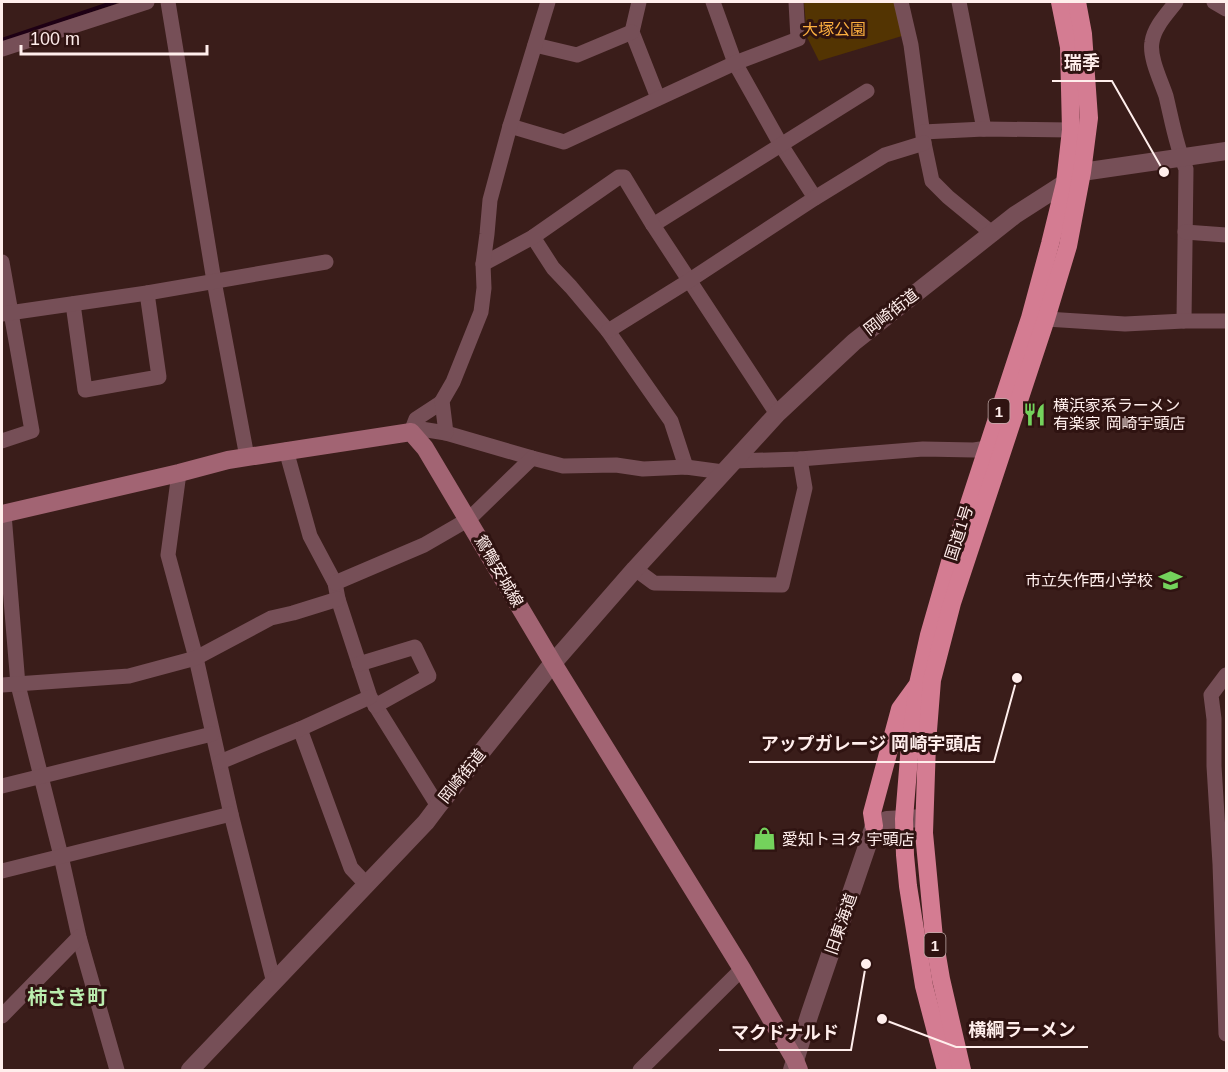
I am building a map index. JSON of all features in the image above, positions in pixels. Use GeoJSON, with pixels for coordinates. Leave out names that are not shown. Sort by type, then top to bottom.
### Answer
{"type":"FeatureCollection","features":[{"type":"Feature","properties":{"kind":"highway","name":"国道1号"},"geometry":{"type":"LineString","coordinates":[[946,1071],[924,986],[907,876],[904,819],[910,745],[918,684],[928,635],[1030,318],[1065,183],[1071,130],[1068,47],[1060,2]]}},
{"type":"Feature","properties":{"kind":"highway","name":"国道1号"},"geometry":{"type":"LineString","coordinates":[[962,1071],[934,938],[924,832],[932,680],[952,603],[1068,246],[1082,172],[1089,118],[1083,34],[1077,2]]}},
{"type":"Feature","properties":{"kind":"highway"},"geometry":{"type":"LineString","coordinates":[[874,826],[872,813],[900,709],[918,684]]}},
{"type":"Feature","properties":{"kind":"main road"},"geometry":{"type":"LineString","coordinates":[[3,514],[228,460],[411,432]]}},
{"type":"Feature","properties":{"kind":"main road","name":"鴛鴨安城線"},"geometry":{"type":"LineString","coordinates":[[411,432],[425,448],[469,519],[553,663],[742,969],[795,1067]]}},
{"type":"Feature","properties":{"kind":"street"},"geometry":{"type":"LineString","coordinates":[[2,49],[147,2]]}},
{"type":"Feature","properties":{"kind":"street"},"geometry":{"type":"LineString","coordinates":[[168,2],[214,281],[247,457]]}},
{"type":"Feature","properties":{"kind":"street"},"geometry":{"type":"LineString","coordinates":[[411,432],[416,419],[442,402],[453,382],[481,312],[484,288],[483,264],[490,200],[548,2]]}},
{"type":"Feature","properties":{"kind":"street"},"geometry":{"type":"LineString","coordinates":[[639,2],[633,32],[658,98]]}},
{"type":"Feature","properties":{"kind":"street"},"geometry":{"type":"LineString","coordinates":[[713,2],[735,63],[781,145],[815,198]]}},
{"type":"Feature","properties":{"kind":"street"},"geometry":{"type":"LineString","coordinates":[[510,126],[564,142],[735,63],[798,39],[796,2]]}},
{"type":"Feature","properties":{"kind":"street"},"geometry":{"type":"LineString","coordinates":[[901,2],[911,45],[923,138],[932,181],[993,234]]}},
{"type":"Feature","properties":{"kind":"street"},"geometry":{"type":"LineString","coordinates":[[959,2],[984,129]]}},
{"type":"Feature","properties":{"kind":"street"},"geometry":{"type":"LineString","coordinates":[[1176,2],[1157,29],[1151,50],[1186,169],[1184,321]]}},
{"type":"Feature","properties":{"kind":"street"},"geometry":{"type":"LineString","coordinates":[[1214,2],[1227,9]]}},
{"type":"Feature","properties":{"kind":"street"},"geometry":{"type":"LineString","coordinates":[[535,45],[578,55],[633,32]]}},
{"type":"Feature","properties":{"kind":"street"},"geometry":{"type":"LineString","coordinates":[[653,225],[867,91]]}},
{"type":"Feature","properties":{"kind":"street"},"geometry":{"type":"LineString","coordinates":[[608,331],[885,155],[923,138],[984,129],[1071,130]]}},
{"type":"Feature","properties":{"kind":"street"},"geometry":{"type":"LineString","coordinates":[[1082,172],[1227,150]]}},
{"type":"Feature","properties":{"kind":"street","name":"岡崎街道"},"geometry":{"type":"LineString","coordinates":[[190,1071],[426,822],[553,663],[635,569],[777,414],[854,342],[1016,215],[1082,172]]}},
{"type":"Feature","properties":{"kind":"street"},"geometry":{"type":"LineString","coordinates":[[483,264],[533,237],[619,177],[624,177],[777,414]]}},
{"type":"Feature","properties":{"kind":"street"},"geometry":{"type":"LineString","coordinates":[[1185,232],[1227,235]]}},
{"type":"Feature","properties":{"kind":"street"},"geometry":{"type":"LineString","coordinates":[[533,237],[553,268],[608,331],[671,421],[686,467]]}},
{"type":"Feature","properties":{"kind":"street"},"geometry":{"type":"LineString","coordinates":[[2,262],[6,313],[32,431],[2,441]]}},
{"type":"Feature","properties":{"kind":"street"},"geometry":{"type":"LineString","coordinates":[[6,313],[147,293],[326,262]]}},
{"type":"Feature","properties":{"kind":"street"},"geometry":{"type":"LineString","coordinates":[[73,304],[86,390],[159,377],[147,293]]}},
{"type":"Feature","properties":{"kind":"street"},"geometry":{"type":"LineString","coordinates":[[1046,319],[1125,324],[1227,321]]}},
{"type":"Feature","properties":{"kind":"street"},"geometry":{"type":"LineString","coordinates":[[442,402],[446,433]]}},
{"type":"Feature","properties":{"kind":"street"},"geometry":{"type":"LineString","coordinates":[[411,432],[421,429],[446,433],[563,466],[616,465],[643,469],[728,466],[923,449],[987,448]]}},
{"type":"Feature","properties":{"kind":"street"},"geometry":{"type":"LineString","coordinates":[[286,450],[310,537],[335,583],[338,599],[372,701],[438,806]]}},
{"type":"Feature","properties":{"kind":"street"},"geometry":{"type":"LineString","coordinates":[[335,583],[424,545],[469,519],[532,458]]}},
{"type":"Feature","properties":{"kind":"street"},"geometry":{"type":"LineString","coordinates":[[635,569],[654,583],[782,585],[805,488],[800,459]]}},
{"type":"Feature","properties":{"kind":"street"},"geometry":{"type":"LineString","coordinates":[[179,473],[168,555],[196,658],[231,814],[274,983]]}},
{"type":"Feature","properties":{"kind":"street"},"geometry":{"type":"LineString","coordinates":[[3,514],[18,685],[79,937],[117,1071]]}},
{"type":"Feature","properties":{"kind":"street"},"geometry":{"type":"LineString","coordinates":[[2,685],[129,675],[196,658],[272,618],[338,599]]}},
{"type":"Feature","properties":{"kind":"street"},"geometry":{"type":"LineString","coordinates":[[220,762],[429,676],[415,647],[359,664]]}},
{"type":"Feature","properties":{"kind":"street"},"geometry":{"type":"LineString","coordinates":[[1227,675],[1211,695],[1214,719],[1214,766],[1227,1034]]}},
{"type":"Feature","properties":{"kind":"street"},"geometry":{"type":"LineString","coordinates":[[300,729],[351,868],[367,885]]}},
{"type":"Feature","properties":{"kind":"street"},"geometry":{"type":"LineString","coordinates":[[2,786],[212,734]]}},
{"type":"Feature","properties":{"kind":"street"},"geometry":{"type":"LineString","coordinates":[[2,871],[231,814]]}},
{"type":"Feature","properties":{"kind":"street"},"geometry":{"type":"LineString","coordinates":[[874,826],[887,820],[924,818]]}},
{"type":"Feature","properties":{"kind":"street","name":"旧東海道"},"geometry":{"type":"LineString","coordinates":[[795,1067],[874,826]]}},
{"type":"Feature","properties":{"kind":"street"},"geometry":{"type":"LineString","coordinates":[[2,1016],[79,937]]}},
{"type":"Feature","properties":{"kind":"street"},"geometry":{"type":"LineString","coordinates":[[640,1071],[742,969]]}},
{"type":"Feature","properties":{"kind":"green space","name":"大塚公園"},"geometry":{"type":"Polygon","coordinates":[[[804,2],[896,2],[902,36],[819,61],[807,37],[804,2]]]}},
{"type":"Feature","properties":{"kind":"waterway"},"geometry":{"type":"LineString","coordinates":[[2,40],[115,2]]}},
{"type":"Feature","properties":{"kind":"place","name":"瑞季"},"geometry":{"type":"Point","coordinates":[1164,172]}},
{"type":"Feature","properties":{"kind":"place","name":"横浜家系ラーメン 有楽家 岡崎宇頭店"},"geometry":{"type":"Point","coordinates":[1035,414]}},
{"type":"Feature","properties":{"kind":"place","name":"市立矢作西小学校"},"geometry":{"type":"Point","coordinates":[1171,580]}},
{"type":"Feature","properties":{"kind":"place","name":"アップガレージ 岡崎宇頭店"},"geometry":{"type":"Point","coordinates":[1017,678]}},
{"type":"Feature","properties":{"kind":"place","name":"愛知トヨタ 宇頭店"},"geometry":{"type":"Point","coordinates":[764,839]}},
{"type":"Feature","properties":{"kind":"place","name":"マクドナルド"},"geometry":{"type":"Point","coordinates":[866,964]}},
{"type":"Feature","properties":{"kind":"place","name":"横綱ラーメン"},"geometry":{"type":"Point","coordinates":[882,1019]}},
{"type":"Feature","properties":{"kind":"district","name":"柿さき町"},"geometry":{"type":"Point","coordinates":[67,997]}}]}
